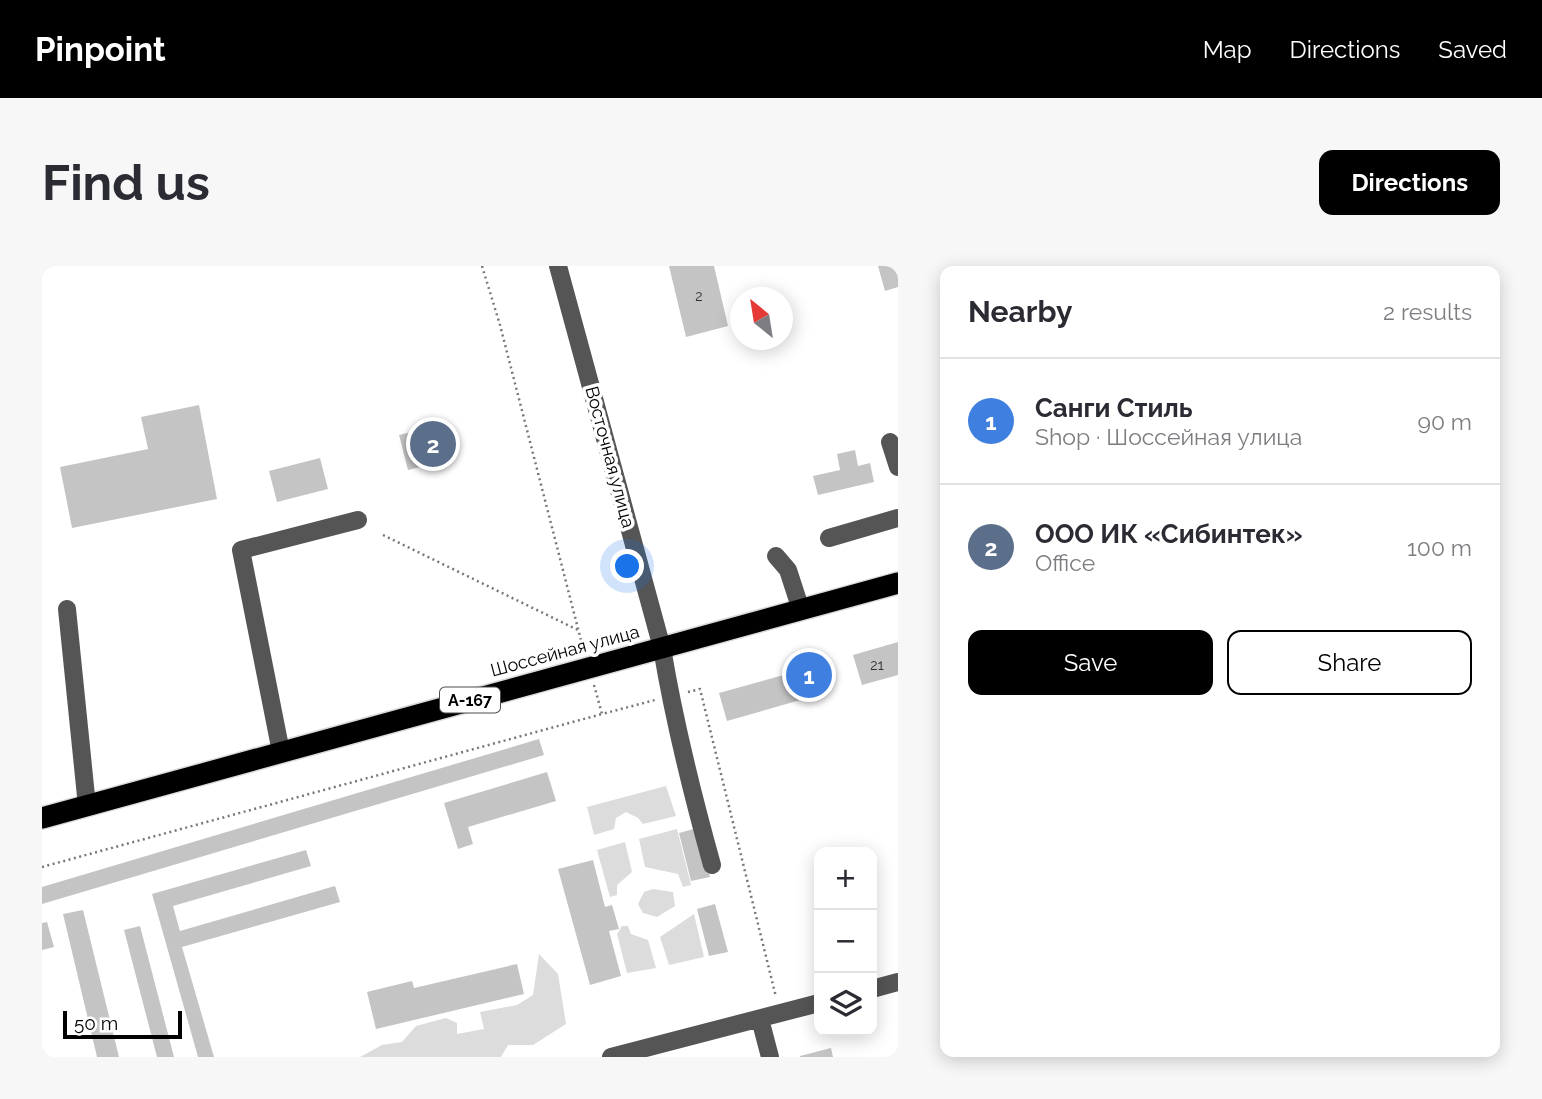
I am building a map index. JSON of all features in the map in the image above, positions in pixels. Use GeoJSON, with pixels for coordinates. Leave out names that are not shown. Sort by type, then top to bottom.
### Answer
{"type":"FeatureCollection","features":[{"type":"Feature","properties":{"kind":"highway","name":"Шоссейная улица"},"geometry":{"type":"LineString","coordinates":[[42,818],[898,583]]}},
{"type":"Feature","properties":{"kind":"street","name":"Восточная улица"},"geometry":{"type":"LineString","coordinates":[[558,266],[662,648],[689,782],[712,865]]}},
{"type":"Feature","properties":{"kind":"street"},"geometry":{"type":"LineString","coordinates":[[890,442],[898,467]]}},
{"type":"Feature","properties":{"kind":"street"},"geometry":{"type":"LineString","coordinates":[[830,538],[898,518]]}},
{"type":"Feature","properties":{"kind":"street"},"geometry":{"type":"LineString","coordinates":[[281,752],[241,550],[358,520]]}},
{"type":"Feature","properties":{"kind":"street"},"geometry":{"type":"LineString","coordinates":[[776,556],[788,570],[801,610]]}},
{"type":"Feature","properties":{"kind":"street"},"geometry":{"type":"LineString","coordinates":[[66,609],[87,806]]}},
{"type":"Feature","properties":{"kind":"street"},"geometry":{"type":"LineString","coordinates":[[877,988],[898,982]]}},
{"type":"Feature","properties":{"kind":"street"},"geometry":{"type":"LineString","coordinates":[[611,1057],[814,1004]]}},
{"type":"Feature","properties":{"kind":"street"},"geometry":{"type":"LineString","coordinates":[[760,1019],[770,1057]]}},
{"type":"Feature","properties":{"kind":"path"},"geometry":{"type":"LineString","coordinates":[[383,535],[578,630]]}},
{"type":"Feature","properties":{"kind":"path"},"geometry":{"type":"LineString","coordinates":[[42,867],[602,714]]}},
{"type":"Feature","properties":{"kind":"shaded area"},"geometry":{"type":"Polygon","coordinates":[[[666,786],[676,816],[643,824],[626,812],[616,818],[614,829],[594,835],[587,807],[666,786]]]}},
{"type":"Feature","properties":{"kind":"shaded area"},"geometry":{"type":"Polygon","coordinates":[[[677,829],[691,885],[683,887],[678,874],[645,867],[639,839],[677,829]]]}},
{"type":"Feature","properties":{"kind":"shaded area"},"geometry":{"type":"Polygon","coordinates":[[[625,842],[632,872],[617,885],[617,895],[610,897],[597,850],[625,842]]]}},
{"type":"Feature","properties":{"kind":"shaded area"},"geometry":{"type":"Polygon","coordinates":[[[653,889],[673,892],[675,906],[657,917],[643,913],[638,904],[644,892],[653,889]]]}},
{"type":"Feature","properties":{"kind":"shaded area"},"geometry":{"type":"Polygon","coordinates":[[[694,914],[704,957],[669,965],[660,937],[694,914]]]}},
{"type":"Feature","properties":{"kind":"shaded area"},"geometry":{"type":"Polygon","coordinates":[[[622,926],[628,926],[631,934],[648,940],[656,968],[627,973],[617,934],[622,926]]]}},
{"type":"Feature","properties":{"kind":"shaded area"},"geometry":{"type":"Polygon","coordinates":[[[539,954],[558,974],[566,1024],[533,1045],[508,1045],[501,1057],[360,1057],[382,1045],[402,1042],[416,1026],[446,1018],[457,1023],[457,1034],[484,1029],[480,1012],[517,1005],[533,995],[539,954]]]}},
{"type":"Feature","properties":{"kind":"building"},"geometry":{"type":"Polygon","coordinates":[[[669,266],[714,266],[728,326],[686,337],[669,266]]]}},
{"type":"Feature","properties":{"kind":"building"},"geometry":{"type":"Polygon","coordinates":[[[878,266],[898,266],[898,287],[885,291],[878,266]]]}},
{"type":"Feature","properties":{"kind":"building"},"geometry":{"type":"Polygon","coordinates":[[[199,405],[217,499],[72,528],[60,467],[148,449],[141,417],[199,405]]]}},
{"type":"Feature","properties":{"kind":"building"},"geometry":{"type":"Polygon","coordinates":[[[447,423],[456,458],[408,470],[399,435],[447,423]]]}},
{"type":"Feature","properties":{"kind":"building"},"geometry":{"type":"Polygon","coordinates":[[[855,450],[858,466],[870,463],[874,482],[818,495],[813,476],[840,470],[837,454],[855,450]]]}},
{"type":"Feature","properties":{"kind":"building"},"geometry":{"type":"Polygon","coordinates":[[[320,458],[328,489],[277,502],[269,471],[320,458]]]}},
{"type":"Feature","properties":{"kind":"building"},"geometry":{"type":"Polygon","coordinates":[[[898,642],[898,675],[862,685],[853,655],[898,642]]]}},
{"type":"Feature","properties":{"kind":"building"},"geometry":{"type":"Polygon","coordinates":[[[820,665],[828,692],[727,721],[719,693],[820,665]]]}},
{"type":"Feature","properties":{"kind":"building"},"geometry":{"type":"Polygon","coordinates":[[[539,739],[544,755],[42,904],[42,887],[539,739]]]}},
{"type":"Feature","properties":{"kind":"building"},"geometry":{"type":"Polygon","coordinates":[[[547,772],[556,801],[468,827],[473,844],[458,849],[444,803],[547,772]]]}},
{"type":"Feature","properties":{"kind":"building"},"geometry":{"type":"Polygon","coordinates":[[[697,828],[710,877],[691,881],[679,833],[697,828]]]}},
{"type":"Feature","properties":{"kind":"building"},"geometry":{"type":"Polygon","coordinates":[[[306,850],[311,866],[173,906],[180,931],[335,886],[340,902],[182,947],[214,1057],[198,1057],[152,894],[306,850]]]}},
{"type":"Feature","properties":{"kind":"building"},"geometry":{"type":"Polygon","coordinates":[[[593,860],[605,907],[612,905],[619,929],[609,931],[621,976],[590,985],[558,869],[593,860]]]}},
{"type":"Feature","properties":{"kind":"building"},"geometry":{"type":"Polygon","coordinates":[[[715,904],[728,952],[709,956],[697,909],[715,904]]]}},
{"type":"Feature","properties":{"kind":"building"},"geometry":{"type":"Polygon","coordinates":[[[83,910],[119,1057],[97,1057],[63,914],[83,910]]]}},
{"type":"Feature","properties":{"kind":"building"},"geometry":{"type":"Polygon","coordinates":[[[47,922],[54,947],[42,950],[42,923],[47,922]]]}},
{"type":"Feature","properties":{"kind":"building"},"geometry":{"type":"Polygon","coordinates":[[[140,926],[174,1057],[157,1057],[124,930],[140,926]]]}},
{"type":"Feature","properties":{"kind":"building"},"geometry":{"type":"Polygon","coordinates":[[[517,964],[524,994],[376,1029],[367,992],[412,981],[414,988],[517,964]]]}},
{"type":"Feature","properties":{"kind":"building"},"geometry":{"type":"Polygon","coordinates":[[[831,1048],[833,1057],[800,1057],[800,1056],[831,1048]]]}},
{"type":"Feature","properties":{"kind":"place","name":"ООО ИК «Сибинтек»"},"geometry":{"type":"Point","coordinates":[433,444]}},
{"type":"Feature","properties":{"kind":"place","name":"Санги Стиль"},"geometry":{"type":"Point","coordinates":[809,675]}}]}
